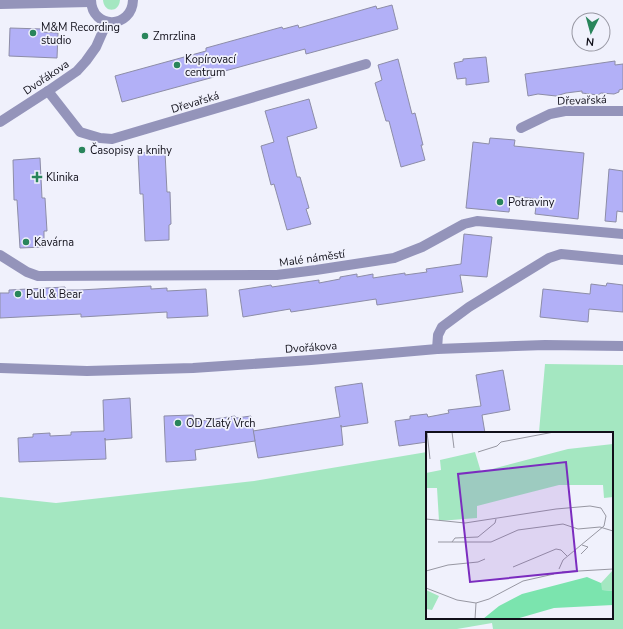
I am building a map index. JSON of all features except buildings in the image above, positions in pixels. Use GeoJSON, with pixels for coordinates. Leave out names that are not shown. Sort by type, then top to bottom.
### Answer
{"type":"FeatureCollection","features":[{"type":"Feature","properties":{"kind":"street"},"geometry":{"type":"LineString","coordinates":[[0,4],[90,1],[91,6],[98,18],[106,22],[115,22],[127,16],[132,9],[133,0],[139,0]]}},
{"type":"Feature","properties":{"kind":"street","name":"Dvořákova"},"geometry":{"type":"LineString","coordinates":[[0,122],[77,71],[96,47],[106,22]]}},
{"type":"Feature","properties":{"kind":"street","name":"Dřevařská"},"geometry":{"type":"LineString","coordinates":[[48,91],[80,132],[100,138],[112,139],[366,64]]}},
{"type":"Feature","properties":{"kind":"street","name":"Dřevařská"},"geometry":{"type":"LineString","coordinates":[[521,128],[550,114],[565,111],[623,111]]}},
{"type":"Feature","properties":{"kind":"street","name":"Malé náměstí"},"geometry":{"type":"LineString","coordinates":[[0,255],[27,272],[38,276],[277,275],[394,258],[422,247],[464,224],[477,222],[623,234]]}},
{"type":"Feature","properties":{"kind":"street"},"geometry":{"type":"LineString","coordinates":[[438,349],[438,335],[442,327],[469,307],[549,258],[561,254],[623,260]]}},
{"type":"Feature","properties":{"kind":"street","name":"Dvořákova"},"geometry":{"type":"LineString","coordinates":[[0,368],[87,371],[193,368],[438,349],[545,345],[623,346]]}},
{"type":"Feature","properties":{"kind":"green space"},"geometry":{"type":"Polygon","coordinates":[[[103,0],[120,0],[117,7],[112,10],[106,7],[103,0]]]}},
{"type":"Feature","properties":{"kind":"green space"},"geometry":{"type":"Polygon","coordinates":[[[545,364],[623,365],[623,629],[493,629],[492,623],[457,629],[0,629],[0,497],[56,503],[254,481],[426,452],[426,619],[613,619],[613,432],[539,432],[545,364]]]}},
{"type":"Feature","properties":{"kind":"place","name":"M&M Recording studio"},"geometry":{"type":"Point","coordinates":[33,33]}},
{"type":"Feature","properties":{"kind":"place","name":"Zmrzlina"},"geometry":{"type":"Point","coordinates":[145,36]}},
{"type":"Feature","properties":{"kind":"place","name":"Kopírovací centrum"},"geometry":{"type":"Point","coordinates":[177,65]}},
{"type":"Feature","properties":{"kind":"place","name":"Časopisy a knihy"},"geometry":{"type":"Point","coordinates":[82,150]}},
{"type":"Feature","properties":{"kind":"place","name":"Klinika"},"geometry":{"type":"Point","coordinates":[37,177]}},
{"type":"Feature","properties":{"kind":"place","name":"Potraviny"},"geometry":{"type":"Point","coordinates":[500,202]}},
{"type":"Feature","properties":{"kind":"place","name":"Kavárna"},"geometry":{"type":"Point","coordinates":[26,242]}},
{"type":"Feature","properties":{"kind":"place","name":"Pull & Bear"},"geometry":{"type":"Point","coordinates":[18,294]}},
{"type":"Feature","properties":{"kind":"place","name":"OD Zlatý Vrch"},"geometry":{"type":"Point","coordinates":[178,423]}}]}
